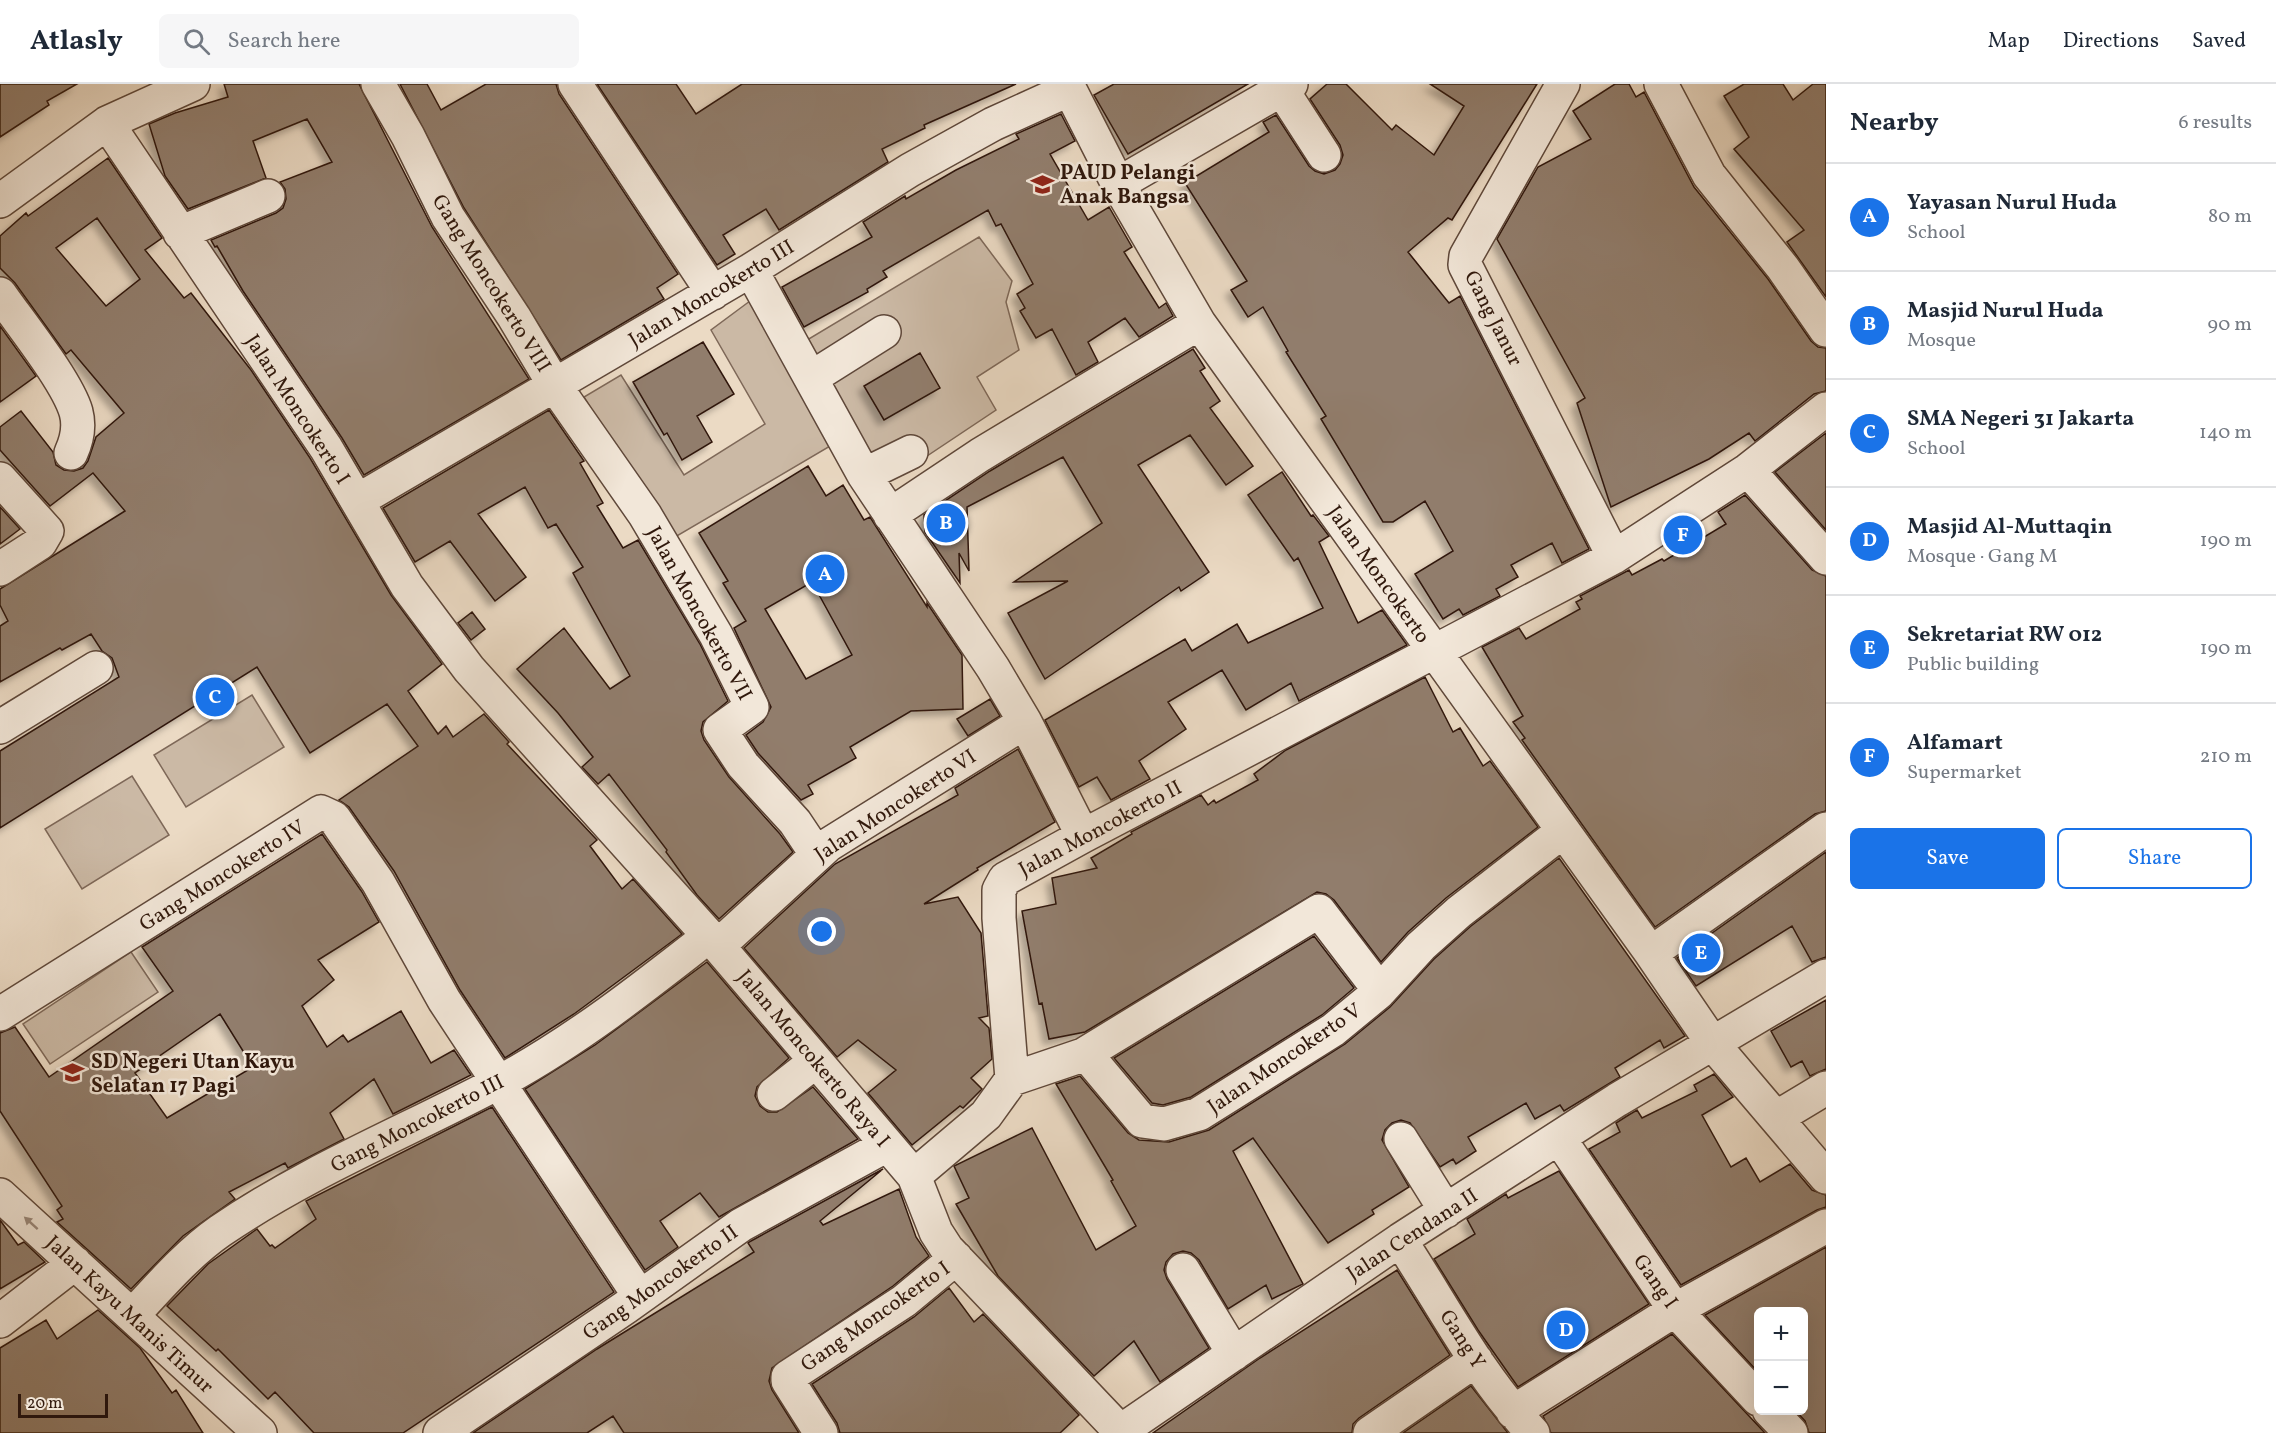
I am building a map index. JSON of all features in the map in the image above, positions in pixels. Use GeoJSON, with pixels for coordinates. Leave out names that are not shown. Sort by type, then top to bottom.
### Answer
{"type":"FeatureCollection","features":[{"type":"Feature","properties":{"kind":"street"},"geometry":{"type":"LineString","coordinates":[[0,201],[107,123],[193,84]]}},
{"type":"Feature","properties":{"kind":"street","name":"Gang Moncokerto VIII"},"geometry":{"type":"LineString","coordinates":[[378,84],[408,136],[447,217],[514,317],[555,386]]}},
{"type":"Feature","properties":{"kind":"street"},"geometry":{"type":"LineString","coordinates":[[575,84],[713,293]]}},
{"type":"Feature","properties":{"kind":"street","name":"Gang Janur"},"geometry":{"type":"LineString","coordinates":[[1563,84],[1466,256],[1465,265],[1614,557]]}},
{"type":"Feature","properties":{"kind":"street"},"geometry":{"type":"LineString","coordinates":[[1661,84],[1709,175],[1783,268],[1826,330]]}},
{"type":"Feature","properties":{"kind":"street","name":"Jalan Moncokerto III"},"geometry":{"type":"LineString","coordinates":[[357,501],[713,293],[910,170],[993,124],[1068,87]]}},
{"type":"Feature","properties":{"kind":"street","name":"Jalan Moncokerto"},"geometry":{"type":"LineString","coordinates":[[1068,87],[1118,184],[1199,323],[1651,953],[1713,1044],[1776,1118],[1824,1169]]}},
{"type":"Feature","properties":{"kind":"street"},"geometry":{"type":"LineString","coordinates":[[1118,184],[1287,87],[1324,155]]}},
{"type":"Feature","properties":{"kind":"street","name":"Jalan Moncokerto I"},"geometry":{"type":"LineString","coordinates":[[107,123],[326,448],[407,586],[468,669],[490,694]]}},
{"type":"Feature","properties":{"kind":"street"},"geometry":{"type":"LineString","coordinates":[[180,233],[268,196]]}},
{"type":"Feature","properties":{"kind":"street"},"geometry":{"type":"LineString","coordinates":[[751,270],[864,475],[993,668],[1025,722],[1083,836]]}},
{"type":"Feature","properties":{"kind":"street"},"geometry":{"type":"LineString","coordinates":[[0,294],[59,381],[76,412],[78,437],[72,453]]}},
{"type":"Feature","properties":{"kind":"street"},"geometry":{"type":"LineString","coordinates":[[890,515],[980,454],[1199,323]]}},
{"type":"Feature","properties":{"kind":"street"},"geometry":{"type":"LineString","coordinates":[[811,378],[884,332]]}},
{"type":"Feature","properties":{"kind":"street","name":"Jalan Moncokerto VII"},"geometry":{"type":"LineString","coordinates":[[555,386],[645,515],[716,635],[752,706],[720,730],[743,765],[788,814],[817,855]]}},
{"type":"Feature","properties":{"kind":"street","name":"Jalan Moncokerto II"},"geometry":{"type":"LineString","coordinates":[[1012,1079],[999,890],[1005,879],[1614,557],[1748,470],[1826,409]]}},
{"type":"Feature","properties":{"kind":"street"},"geometry":{"type":"LineString","coordinates":[[864,475],[911,452]]}},
{"type":"Feature","properties":{"kind":"street"},"geometry":{"type":"LineString","coordinates":[[1748,470],[1826,558]]}},
{"type":"Feature","properties":{"kind":"street"},"geometry":{"type":"LineString","coordinates":[[0,479],[47,531],[40,543],[0,569]]}},
{"type":"Feature","properties":{"kind":"street"},"geometry":{"type":"LineString","coordinates":[[0,727],[96,668]]}},
{"type":"Feature","properties":{"kind":"street","name":"Jalan Moncokerto Raya I"},"geometry":{"type":"LineString","coordinates":[[490,694],[714,941],[914,1176],[936,1232],[956,1258],[1120,1432]]}},
{"type":"Feature","properties":{"kind":"street","name":"Jalan Moncokerto VI"},"geometry":{"type":"LineString","coordinates":[[714,941],[817,855],[878,812],[1025,722]]}},
{"type":"Feature","properties":{"kind":"street","name":"Gang Moncokerto IV"},"geometry":{"type":"LineString","coordinates":[[0,1014],[321,812],[334,818],[378,882],[444,1000],[498,1082]]}},
{"type":"Feature","properties":{"kind":"street"},"geometry":{"type":"LineString","coordinates":[[1651,953],[1826,829]]}},
{"type":"Feature","properties":{"kind":"street","name":"Jalan Moncokerto V"},"geometry":{"type":"LineString","coordinates":[[1083,1055],[1090,1060],[1142,1121],[1164,1124],[1199,1114],[1288,1061],[1334,1030],[1380,991],[1421,946],[1459,912],[1563,831]]}},
{"type":"Feature","properties":{"kind":"street"},"geometry":{"type":"LineString","coordinates":[[914,1176],[986,1115],[1012,1079],[1083,1055],[1319,911],[1380,991]]}},
{"type":"Feature","properties":{"kind":"street","name":"Gang Moncokerto III"},"geometry":{"type":"LineString","coordinates":[[132,1316],[163,1282],[218,1232],[275,1197],[498,1082],[617,1008],[714,941]]}},
{"type":"Feature","properties":{"kind":"street","name":"Jalan Cendana II"},"geometry":{"type":"LineString","coordinates":[[1120,1432],[1400,1240],[1563,1144],[1713,1044],[1826,976]]}},
{"type":"Feature","properties":{"kind":"street"},"geometry":{"type":"LineString","coordinates":[[774,1094],[816,1061]]}},
{"type":"Feature","properties":{"kind":"street"},"geometry":{"type":"LineString","coordinates":[[498,1082],[639,1297]]}},
{"type":"Feature","properties":{"kind":"street"},"geometry":{"type":"LineString","coordinates":[[1776,1118],[1826,1088]]}},
{"type":"Feature","properties":{"kind":"street"},"geometry":{"type":"LineString","coordinates":[[1401,1139],[1446,1211]]}},
{"type":"Feature","properties":{"kind":"street","name":"Gang I"},"geometry":{"type":"LineString","coordinates":[[1563,1144],[1675,1310],[1754,1396]]}},
{"type":"Feature","properties":{"kind":"street","name":"Gang Moncokerto II"},"geometry":{"type":"LineString","coordinates":[[440,1433],[741,1225],[887,1145]]}},
{"type":"Feature","properties":{"kind":"street","name":"Jalan Kayu Manis Timur"},"geometry":{"type":"LineString","coordinates":[[0,1195],[260,1433]]}},
{"type":"Feature","properties":{"kind":"street"},"geometry":{"type":"LineString","coordinates":[[1523,1423],[1675,1310],[1826,1226]]}},
{"type":"Feature","properties":{"kind":"street","name":"Gang Y"},"geometry":{"type":"LineString","coordinates":[[1400,1240],[1476,1360],[1523,1423]]}},
{"type":"Feature","properties":{"kind":"street","name":"Gang Moncokerto I"},"geometry":{"type":"LineString","coordinates":[[821,1433],[788,1381],[788,1377],[904,1301],[956,1258]]}},
{"type":"Feature","properties":{"kind":"street"},"geometry":{"type":"LineString","coordinates":[[0,1321],[75,1263]]}},
{"type":"Feature","properties":{"kind":"street"},"geometry":{"type":"LineString","coordinates":[[1183,1270],[1233,1354]]}},
{"type":"Feature","properties":{"kind":"street"},"geometry":{"type":"LineString","coordinates":[[1370,1433],[1476,1360]]}},
{"type":"Feature","properties":{"kind":"street"},"geometry":{"type":"LineString","coordinates":[[1774,1415],[1791,1433]]}},
{"type":"Feature","properties":{"kind":"shaded area"},"geometry":{"type":"Polygon","coordinates":[[[979,237],[1012,281],[1006,302],[1019,350],[977,377],[996,410],[885,484],[802,343],[979,237]]]}},
{"type":"Feature","properties":{"kind":"shaded area"},"geometry":{"type":"Polygon","coordinates":[[[754,298],[837,442],[670,540],[584,397],[621,375],[684,475],[765,424],[711,330],[754,298]]]}},
{"type":"Feature","properties":{"kind":"shaded area"},"geometry":{"type":"Polygon","coordinates":[[[252,695],[284,747],[186,807],[154,755],[252,695]]]}},
{"type":"Feature","properties":{"kind":"shaded area"},"geometry":{"type":"Polygon","coordinates":[[[132,776],[169,835],[82,889],[45,829],[132,776]]]}},
{"type":"Feature","properties":{"kind":"shaded area"},"geometry":{"type":"Polygon","coordinates":[[[131,952],[158,992],[50,1064],[23,1024],[131,952]]]}},
{"type":"Feature","properties":{"kind":"building"},"geometry":{"type":"Polygon","coordinates":[[[0,84],[77,84],[47,101],[49,105],[0,137],[0,84]]]}},
{"type":"Feature","properties":{"kind":"building"},"geometry":{"type":"Polygon","coordinates":[[[224,84],[359,84],[432,227],[529,379],[364,475],[211,240],[276,213],[283,208],[286,199],[285,189],[280,182],[332,162],[307,119],[253,141],[266,178],[188,209],[165,176],[149,124],[175,113],[228,97],[224,84]]]}},
{"type":"Feature","properties":{"kind":"building"},"geometry":{"type":"Polygon","coordinates":[[[400,84],[427,84],[441,110],[486,84],[556,84],[559,94],[678,274],[657,288],[664,299],[561,360],[464,208],[400,84]]]}},
{"type":"Feature","properties":{"kind":"building"},"geometry":{"type":"Polygon","coordinates":[[[597,84],[676,84],[696,114],[742,84],[1016,84],[924,125],[925,128],[882,149],[888,162],[779,230],[766,209],[723,235],[735,254],[717,265],[597,84]]]}},
{"type":"Feature","properties":{"kind":"building"},"geometry":{"type":"Polygon","coordinates":[[[1114,84],[1248,84],[1128,154],[1094,95],[1114,84]]]}},
{"type":"Feature","properties":{"kind":"building"},"geometry":{"type":"Polygon","coordinates":[[[1327,84],[1346,84],[1392,130],[1396,125],[1434,155],[1464,106],[1430,84],[1537,84],[1452,220],[1448,218],[1408,252],[1449,303],[1460,296],[1589,549],[1562,563],[1552,543],[1511,565],[1518,577],[1496,589],[1500,596],[1463,615],[1459,609],[1443,619],[1415,574],[1453,551],[1425,501],[1393,522],[1383,522],[1321,419],[1326,416],[1286,352],[1288,351],[1263,307],[1248,317],[1231,290],[1247,281],[1185,183],[1269,132],[1263,122],[1276,115],[1309,166],[1324,174],[1335,170],[1343,155],[1340,145],[1310,99],[1327,84]]]}},
{"type":"Feature","properties":{"kind":"building"},"geometry":{"type":"Polygon","coordinates":[[[1615,84],[1629,84],[1636,97],[1644,92],[1694,187],[1768,279],[1811,341],[1818,347],[1826,348],[1826,391],[1814,394],[1755,441],[1749,433],[1709,459],[1611,507],[1577,403],[1585,398],[1497,239],[1538,167],[1591,139],[1573,111],[1615,84]]]}},
{"type":"Feature","properties":{"kind":"building"},"geometry":{"type":"Polygon","coordinates":[[[1744,84],[1783,84],[1793,100],[1813,84],[1826,84],[1826,297],[1787,242],[1804,230],[1734,149],[1749,137],[1724,96],[1744,84]]]}},
{"type":"Feature","properties":{"kind":"building"},"geometry":{"type":"Polygon","coordinates":[[[1061,114],[1075,141],[1050,154],[1088,220],[1109,207],[1132,247],[1124,252],[1159,308],[1166,303],[1173,316],[1139,337],[1125,318],[1088,342],[1098,362],[1076,375],[1052,329],[1036,338],[1020,311],[1025,308],[1017,294],[1033,284],[1001,224],[996,226],[988,210],[883,271],[887,277],[867,289],[868,292],[804,327],[782,287],[872,237],[863,222],[905,196],[906,199],[956,170],[1019,139],[1016,134],[1061,114]]]}},
{"type":"Feature","properties":{"kind":"building"},"geometry":{"type":"Polygon","coordinates":[[[108,158],[162,238],[145,250],[184,298],[191,293],[251,370],[310,458],[391,595],[442,664],[408,691],[438,734],[446,726],[453,737],[484,714],[509,742],[507,744],[597,840],[590,846],[622,889],[633,879],[682,934],[574,1014],[505,1058],[460,990],[394,871],[349,807],[339,800],[418,746],[387,704],[310,753],[257,667],[0,828],[0,751],[119,677],[112,658],[102,651],[91,634],[62,650],[60,648],[0,682],[0,626],[8,621],[0,605],[0,589],[125,511],[93,473],[50,506],[0,450],[0,427],[21,411],[53,452],[56,465],[64,470],[74,471],[83,468],[88,461],[96,437],[124,413],[71,350],[66,354],[15,283],[0,268],[0,236],[26,213],[28,216],[108,158]],[[97,218],[56,248],[106,306],[140,279],[97,218]]]}},
{"type":"Feature","properties":{"kind":"building"},"geometry":{"type":"Polygon","coordinates":[[[0,326],[36,376],[0,402],[0,326]]]}},
{"type":"Feature","properties":{"kind":"building"},"geometry":{"type":"Polygon","coordinates":[[[703,342],[734,394],[697,416],[712,442],[682,460],[667,433],[664,435],[633,382],[703,342]]]}},
{"type":"Feature","properties":{"kind":"building"},"geometry":{"type":"Polygon","coordinates":[[[1193,349],[1205,368],[1200,371],[1220,401],[1210,408],[1253,466],[1226,485],[1190,435],[1138,465],[1209,572],[1181,591],[1179,587],[1045,679],[1008,613],[1068,581],[1014,582],[1102,523],[1063,457],[967,507],[969,571],[959,553],[960,583],[925,532],[924,515],[990,471],[1193,349]]]}},
{"type":"Feature","properties":{"kind":"building"},"geometry":{"type":"Polygon","coordinates":[[[920,353],[940,388],[884,420],[864,386],[920,353]]]}},
{"type":"Feature","properties":{"kind":"building"},"geometry":{"type":"Polygon","coordinates":[[[549,410],[584,461],[580,463],[603,503],[597,506],[623,548],[638,540],[700,644],[728,701],[703,722],[701,731],[704,740],[729,777],[793,852],[719,919],[697,895],[666,852],[667,850],[609,774],[598,784],[582,767],[593,757],[558,713],[517,669],[564,628],[610,689],[630,676],[573,573],[583,567],[556,524],[548,528],[525,487],[478,514],[526,577],[495,601],[450,541],[415,562],[383,508],[549,410]]]}},
{"type":"Feature","properties":{"kind":"building"},"geometry":{"type":"Polygon","coordinates":[[[1826,433],[1826,530],[1775,472],[1826,433]]]}},
{"type":"Feature","properties":{"kind":"building"},"geometry":{"type":"Polygon","coordinates":[[[808,466],[826,496],[843,485],[864,520],[870,517],[927,607],[927,603],[962,655],[963,709],[911,711],[850,747],[856,758],[808,785],[813,794],[801,800],[758,753],[746,735],[763,722],[771,707],[734,628],[746,621],[723,583],[728,581],[699,533],[808,466]],[[812,582],[765,609],[806,679],[852,655],[812,582]]]}},
{"type":"Feature","properties":{"kind":"building"},"geometry":{"type":"Polygon","coordinates":[[[1282,472],[1311,516],[1313,515],[1329,536],[1319,542],[1358,623],[1382,610],[1407,645],[1299,701],[1291,683],[1246,710],[1222,670],[1168,702],[1186,729],[1139,761],[1150,779],[1111,800],[1097,777],[1079,787],[1045,720],[1185,639],[1192,651],[1237,624],[1248,643],[1323,608],[1298,558],[1294,561],[1248,495],[1282,472]]]}},
{"type":"Feature","properties":{"kind":"building"},"geometry":{"type":"Polygon","coordinates":[[[1745,495],[1812,570],[1826,576],[1826,811],[1815,814],[1655,927],[1522,740],[1525,738],[1513,722],[1523,716],[1482,647],[1519,628],[1526,639],[1580,609],[1576,602],[1582,599],[1580,596],[1629,570],[1632,575],[1662,559],[1664,561],[1726,524],[1718,512],[1745,495]]]}},
{"type":"Feature","properties":{"kind":"building"},"geometry":{"type":"Polygon","coordinates":[[[0,507],[20,529],[0,544],[0,507]]]}},
{"type":"Feature","properties":{"kind":"building"},"geometry":{"type":"Polygon","coordinates":[[[472,612],[485,629],[471,640],[458,623],[472,612]]]}},
{"type":"Feature","properties":{"kind":"building"},"geometry":{"type":"Polygon","coordinates":[[[1425,677],[1453,732],[1460,728],[1483,766],[1490,761],[1538,827],[1446,898],[1408,932],[1381,962],[1334,900],[1326,894],[1317,892],[1085,1032],[1049,1039],[1042,1003],[1039,1004],[1022,911],[1056,904],[1052,878],[1097,868],[1091,858],[1132,834],[1131,832],[1201,795],[1208,805],[1214,800],[1216,803],[1258,780],[1254,774],[1286,750],[1425,677]]]}},
{"type":"Feature","properties":{"kind":"building"},"geometry":{"type":"Polygon","coordinates":[[[990,699],[1000,716],[968,736],[957,719],[990,699]]]}},
{"type":"Feature","properties":{"kind":"building"},"geometry":{"type":"Polygon","coordinates":[[[1018,749],[1055,822],[977,868],[978,870],[924,904],[958,897],[981,933],[988,1016],[979,1018],[989,1028],[992,1059],[971,1078],[982,1089],[963,1108],[960,1106],[912,1145],[868,1093],[896,1070],[858,1040],[837,1057],[744,948],[835,864],[958,795],[955,788],[1018,749]]]}},
{"type":"Feature","properties":{"kind":"building"},"geometry":{"type":"Polygon","coordinates":[[[322,834],[362,892],[379,922],[318,960],[334,980],[302,1006],[327,1047],[343,1035],[348,1042],[401,1011],[431,1063],[454,1050],[471,1075],[393,1114],[374,1079],[330,1113],[344,1139],[288,1168],[285,1163],[229,1192],[235,1199],[183,1236],[131,1289],[57,1222],[63,1219],[57,1210],[62,1206],[0,1111],[0,1033],[15,1027],[49,1077],[173,991],[142,947],[322,834]],[[220,1014],[135,1073],[167,1118],[253,1067],[220,1014]]]}},
{"type":"Feature","properties":{"kind":"building"},"geometry":{"type":"Polygon","coordinates":[[[1826,852],[1826,957],[1812,962],[1792,926],[1696,986],[1677,958],[1826,852]]]}},
{"type":"Feature","properties":{"kind":"building"},"geometry":{"type":"Polygon","coordinates":[[[1559,858],[1685,1036],[1664,1048],[1660,1040],[1615,1068],[1620,1077],[1564,1111],[1560,1105],[1535,1119],[1526,1103],[1468,1137],[1476,1151],[1456,1164],[1453,1159],[1440,1167],[1410,1123],[1401,1120],[1392,1123],[1385,1130],[1382,1140],[1409,1187],[1372,1210],[1374,1214],[1328,1243],[1253,1138],[1233,1151],[1303,1284],[1272,1299],[1266,1285],[1228,1309],[1199,1260],[1191,1253],[1183,1251],[1173,1254],[1166,1262],[1164,1270],[1167,1279],[1209,1348],[1160,1382],[1134,1341],[1094,1376],[998,1276],[956,1204],[969,1198],[954,1166],[1032,1128],[1096,1250],[1136,1226],[1111,1181],[1113,1180],[1056,1084],[1080,1076],[1128,1133],[1139,1140],[1169,1142],[1209,1130],[1345,1044],[1390,1007],[1434,959],[1471,926],[1559,858]]]}},
{"type":"Feature","properties":{"kind":"building"},"geometry":{"type":"Polygon","coordinates":[[[1314,936],[1354,988],[1322,1015],[1191,1097],[1163,1105],[1152,1103],[1114,1058],[1314,936]]]}},
{"type":"Feature","properties":{"kind":"building"},"geometry":{"type":"Polygon","coordinates":[[[707,962],[789,1058],[757,1087],[755,1096],[760,1106],[768,1112],[777,1112],[813,1087],[858,1139],[719,1217],[700,1193],[660,1221],[678,1247],[645,1270],[525,1089],[595,1045],[707,962]]]}},
{"type":"Feature","properties":{"kind":"building"},"geometry":{"type":"Polygon","coordinates":[[[1826,1000],[1826,1069],[1810,1076],[1802,1061],[1791,1067],[1771,1031],[1826,1000]]]}},
{"type":"Feature","properties":{"kind":"building"},"geometry":{"type":"Polygon","coordinates":[[[1714,1074],[1733,1097],[1702,1115],[1731,1167],[1746,1158],[1760,1182],[1790,1164],[1812,1190],[1826,1195],[1826,1207],[1681,1285],[1589,1149],[1620,1132],[1616,1123],[1637,1110],[1642,1118],[1697,1091],[1694,1085],[1714,1074]]]}},
{"type":"Feature","properties":{"kind":"building"},"geometry":{"type":"Polygon","coordinates":[[[492,1107],[614,1292],[403,1433],[314,1433],[275,1392],[268,1399],[218,1349],[216,1351],[167,1306],[208,1264],[257,1229],[270,1246],[275,1248],[316,1219],[306,1201],[492,1107]]]}},
{"type":"Feature","properties":{"kind":"building"},"geometry":{"type":"Polygon","coordinates":[[[883,1169],[820,1221],[823,1225],[899,1189],[916,1237],[929,1256],[893,1286],[772,1368],[769,1381],[772,1390],[799,1433],[624,1433],[613,1416],[587,1433],[473,1433],[597,1349],[754,1252],[748,1243],[751,1241],[883,1169]]]}},
{"type":"Feature","properties":{"kind":"building"},"geometry":{"type":"Polygon","coordinates":[[[1559,1171],[1649,1304],[1518,1387],[1478,1330],[1434,1259],[1475,1234],[1467,1219],[1506,1194],[1508,1198],[1559,1171]]]}},
{"type":"Feature","properties":{"kind":"building"},"geometry":{"type":"Polygon","coordinates":[[[0,1220],[18,1245],[24,1242],[45,1262],[0,1289],[0,1220]]]}},
{"type":"Feature","properties":{"kind":"building"},"geometry":{"type":"Polygon","coordinates":[[[1826,1247],[1826,1433],[1809,1433],[1805,1421],[1800,1415],[1808,1415],[1808,1307],[1754,1307],[1754,1368],[1705,1315],[1826,1247]]]}},
{"type":"Feature","properties":{"kind":"building"},"geometry":{"type":"Polygon","coordinates":[[[1397,1270],[1450,1355],[1359,1418],[1353,1424],[1352,1433],[1153,1433],[1260,1358],[1397,1270]]]}},
{"type":"Feature","properties":{"kind":"building"},"geometry":{"type":"Polygon","coordinates":[[[949,1288],[974,1322],[983,1314],[1079,1415],[1060,1433],[840,1433],[837,1423],[812,1384],[914,1317],[949,1288]]]}},
{"type":"Feature","properties":{"kind":"building"},"geometry":{"type":"Polygon","coordinates":[[[98,1310],[140,1348],[172,1393],[176,1390],[203,1433],[0,1433],[0,1348],[46,1320],[57,1339],[98,1310]]]}},
{"type":"Feature","properties":{"kind":"building"},"geometry":{"type":"Polygon","coordinates":[[[1672,1334],[1765,1433],[1551,1433],[1543,1416],[1672,1334]]]}},
{"type":"Feature","properties":{"kind":"building"},"geometry":{"type":"Polygon","coordinates":[[[1471,1386],[1508,1433],[1403,1433],[1471,1386]]]}},
{"type":"Feature","properties":{"kind":"place","name":"PAUD Pelangi Anak Bangsa"},"geometry":{"type":"Point","coordinates":[1042,184]}},
{"type":"Feature","properties":{"kind":"place","name":"Masjid Nurul Huda"},"geometry":{"type":"Point","coordinates":[946,523]}},
{"type":"Feature","properties":{"kind":"place","name":"Alfamart"},"geometry":{"type":"Point","coordinates":[1683,535]}},
{"type":"Feature","properties":{"kind":"place","name":"Yayasan Nurul Huda"},"geometry":{"type":"Point","coordinates":[825,574]}},
{"type":"Feature","properties":{"kind":"place","name":"SMA Negeri 31 Jakarta"},"geometry":{"type":"Point","coordinates":[215,697]}},
{"type":"Feature","properties":{"kind":"place","name":"Sekretariat RW 012"},"geometry":{"type":"Point","coordinates":[1701,953]}},
{"type":"Feature","properties":{"kind":"place","name":"SD Negeri Utan Kayu Selatan 17 Pagi"},"geometry":{"type":"Point","coordinates":[73,1073]}},
{"type":"Feature","properties":{"kind":"place","name":"Masjid Al-Muttaqin"},"geometry":{"type":"Point","coordinates":[1566,1330]}}]}
